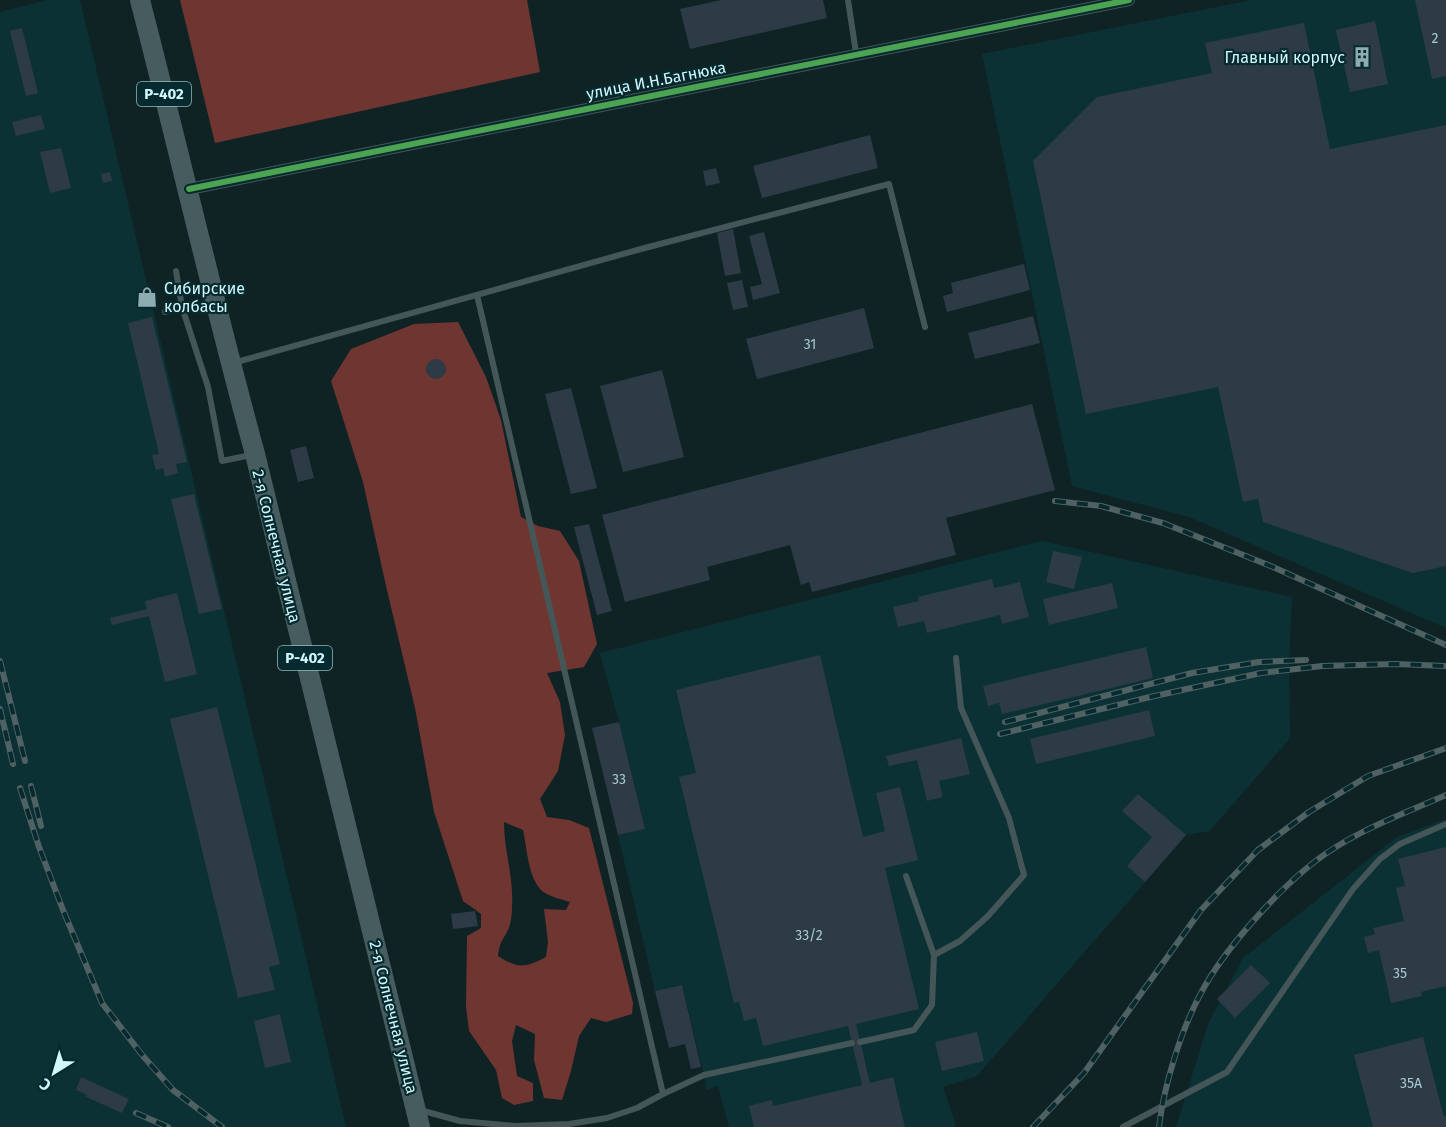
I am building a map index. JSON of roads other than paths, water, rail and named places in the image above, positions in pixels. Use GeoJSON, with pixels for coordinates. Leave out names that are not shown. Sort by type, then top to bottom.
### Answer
{"type":"FeatureCollection","features":[{"type":"Feature","properties":{"kind":"main road","name":"2-я Солнечная улица"},"geometry":{"type":"LineString","coordinates":[[140,0],[189,189],[230,364],[255,454],[418,1118]]}},
{"type":"Feature","properties":{"kind":"street","name":"улица И.Н.Багнюка"},"geometry":{"type":"LineString","coordinates":[[189,189],[856,53],[1129,0]]}},
{"type":"Feature","properties":{"kind":"lane"},"geometry":{"type":"LineString","coordinates":[[848,0],[856,53]]}},
{"type":"Feature","properties":{"kind":"lane"},"geometry":{"type":"LineString","coordinates":[[230,364],[641,249],[889,184],[925,327]]}},
{"type":"Feature","properties":{"kind":"lane"},"geometry":{"type":"LineString","coordinates":[[176,271],[182,307],[208,387],[222,461],[255,454]]}},
{"type":"Feature","properties":{"kind":"lane"},"geometry":{"type":"LineString","coordinates":[[477,295],[663,1094]]}},
{"type":"Feature","properties":{"kind":"lane"},"geometry":{"type":"LineString","coordinates":[[165,312],[182,307]]}},
{"type":"Feature","properties":{"kind":"lane"},"geometry":{"type":"LineString","coordinates":[[934,955],[960,941],[988,915],[1024,875],[1009,818],[961,708],[956,658]]}},
{"type":"Feature","properties":{"kind":"lane"},"geometry":{"type":"LineString","coordinates":[[1123,1127],[1227,1072],[1353,889],[1380,859],[1400,844],[1446,824]]}},
{"type":"Feature","properties":{"kind":"lane"},"geometry":{"type":"LineString","coordinates":[[860,1042],[914,1030],[932,1005],[934,955],[906,876]]}},
{"type":"Feature","properties":{"kind":"lane"},"geometry":{"type":"LineString","coordinates":[[418,1118],[516,1126],[569,1124],[607,1118],[704,1075],[852,1043]]}},
{"type":"Feature","properties":{"kind":"railway"},"geometry":{"type":"LineString","coordinates":[[1055,501],[1101,506],[1163,523],[1273,567],[1446,645]]}},
{"type":"Feature","properties":{"kind":"railway"},"geometry":{"type":"LineString","coordinates":[[1005,722],[1192,673],[1259,662],[1306,660]]}},
{"type":"Feature","properties":{"kind":"railway"},"geometry":{"type":"LineString","coordinates":[[0,661],[25,761]]}},
{"type":"Feature","properties":{"kind":"railway"},"geometry":{"type":"LineString","coordinates":[[1000,734],[1150,697],[1261,673],[1322,666],[1396,664],[1446,666]]}},
{"type":"Feature","properties":{"kind":"railway"},"geometry":{"type":"LineString","coordinates":[[0,709],[13,764]]}},
{"type":"Feature","properties":{"kind":"railway"},"geometry":{"type":"LineString","coordinates":[[1033,1127],[1084,1073],[1201,910],[1258,850],[1309,812],[1368,776],[1446,748]]}},
{"type":"Feature","properties":{"kind":"railway"},"geometry":{"type":"LineString","coordinates":[[31,786],[41,826]]}},
{"type":"Feature","properties":{"kind":"railway"},"geometry":{"type":"LineString","coordinates":[[20,788],[63,910],[102,1003],[173,1090],[222,1127]]}},
{"type":"Feature","properties":{"kind":"railway"},"geometry":{"type":"LineString","coordinates":[[1159,1127],[1174,1058],[1187,1024],[1201,993],[1236,941],[1298,875],[1328,852],[1377,825],[1446,795]]}},
{"type":"Feature","properties":{"kind":"railway"},"geometry":{"type":"LineString","coordinates":[[136,1113],[168,1127]]}},
{"type":"Feature","properties":{"kind":"place","name":"Главный корпус"},"geometry":{"type":"Point","coordinates":[1362,57]}},
{"type":"Feature","properties":{"kind":"place","name":"Сибирские колбасы"},"geometry":{"type":"Point","coordinates":[147,297]}}]}
